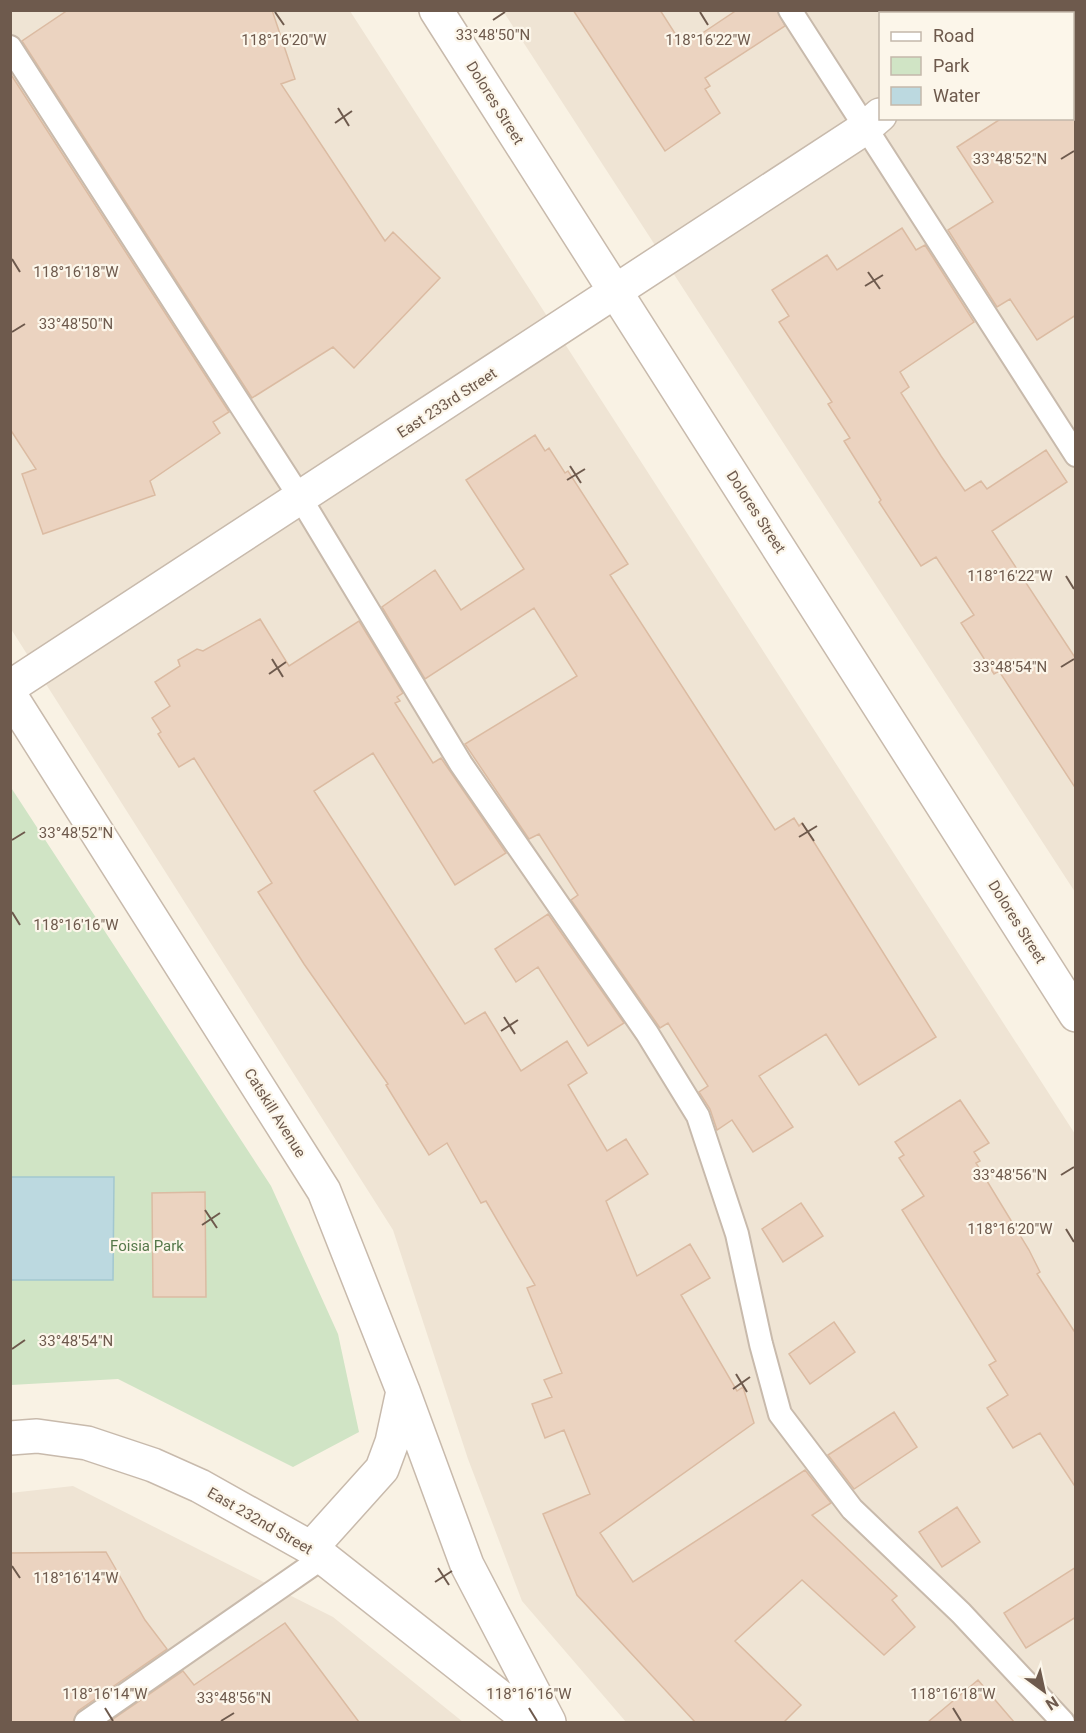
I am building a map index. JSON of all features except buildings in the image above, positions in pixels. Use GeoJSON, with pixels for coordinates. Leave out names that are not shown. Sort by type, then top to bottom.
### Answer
{"type":"FeatureCollection","features":[{"type":"Feature","properties":{"kind":"street","name":"Dolores Street"},"geometry":{"type":"LineString","coordinates":[[436,10],[1076,1015]]}},
{"type":"Feature","properties":{"kind":"street","name":"East 233rd Street"},"geometry":{"type":"LineString","coordinates":[[10,687],[616,293],[873,121]]}},
{"type":"Feature","properties":{"kind":"street","name":"Catskill Avenue"},"geometry":{"type":"LineString","coordinates":[[10,695],[324,1191],[403,1391],[467,1564],[549,1722]]}},
{"type":"Feature","properties":{"kind":"street"},"geometry":{"type":"LineString","coordinates":[[316,1553],[382,1469],[392,1442],[403,1391]]}},
{"type":"Feature","properties":{"kind":"street","name":"East 232nd Street"},"geometry":{"type":"LineString","coordinates":[[10,1438],[37,1436],[87,1443],[153,1465],[200,1486],[316,1553],[532,1722]]}},
{"type":"Feature","properties":{"kind":"lane"},"geometry":{"type":"LineString","coordinates":[[790,10],[873,121],[1076,455]]}},
{"type":"Feature","properties":{"kind":"lane"},"geometry":{"type":"LineString","coordinates":[[10,47],[301,499],[461,764],[647,1033],[698,1116],[737,1234],[761,1344],[780,1414],[852,1509],[961,1613],[1062,1722]]}},
{"type":"Feature","properties":{"kind":"lane"},"geometry":{"type":"LineString","coordinates":[[86,1722],[316,1553]]}},
{"type":"Feature","properties":{"kind":"shaded area"},"geometry":{"type":"Polygon","coordinates":[[[11,11],[350,11],[1075,1134],[1075,1722],[626,1722],[522,1601],[468,1459],[393,1230],[11,629],[11,11]]]}},
{"type":"Feature","properties":{"kind":"shaded area"},"geometry":{"type":"Polygon","coordinates":[[[503,11],[1075,11],[1075,892],[503,11]]]}},
{"type":"Feature","properties":{"kind":"shaded area"},"geometry":{"type":"Polygon","coordinates":[[[73,1486],[333,1617],[463,1722],[11,1722],[10,1493],[73,1486]]]}},
{"type":"Feature","properties":{"kind":"green space","name":"Foisia Park"},"geometry":{"type":"Polygon","coordinates":[[[10,786],[271,1186],[338,1334],[359,1432],[293,1467],[118,1379],[11,1385],[10,786]]]}},
{"type":"Feature","properties":{"kind":"water"},"geometry":{"type":"Polygon","coordinates":[[[11,1177],[114,1177],[113,1280],[11,1280],[11,1177]]]}}]}
